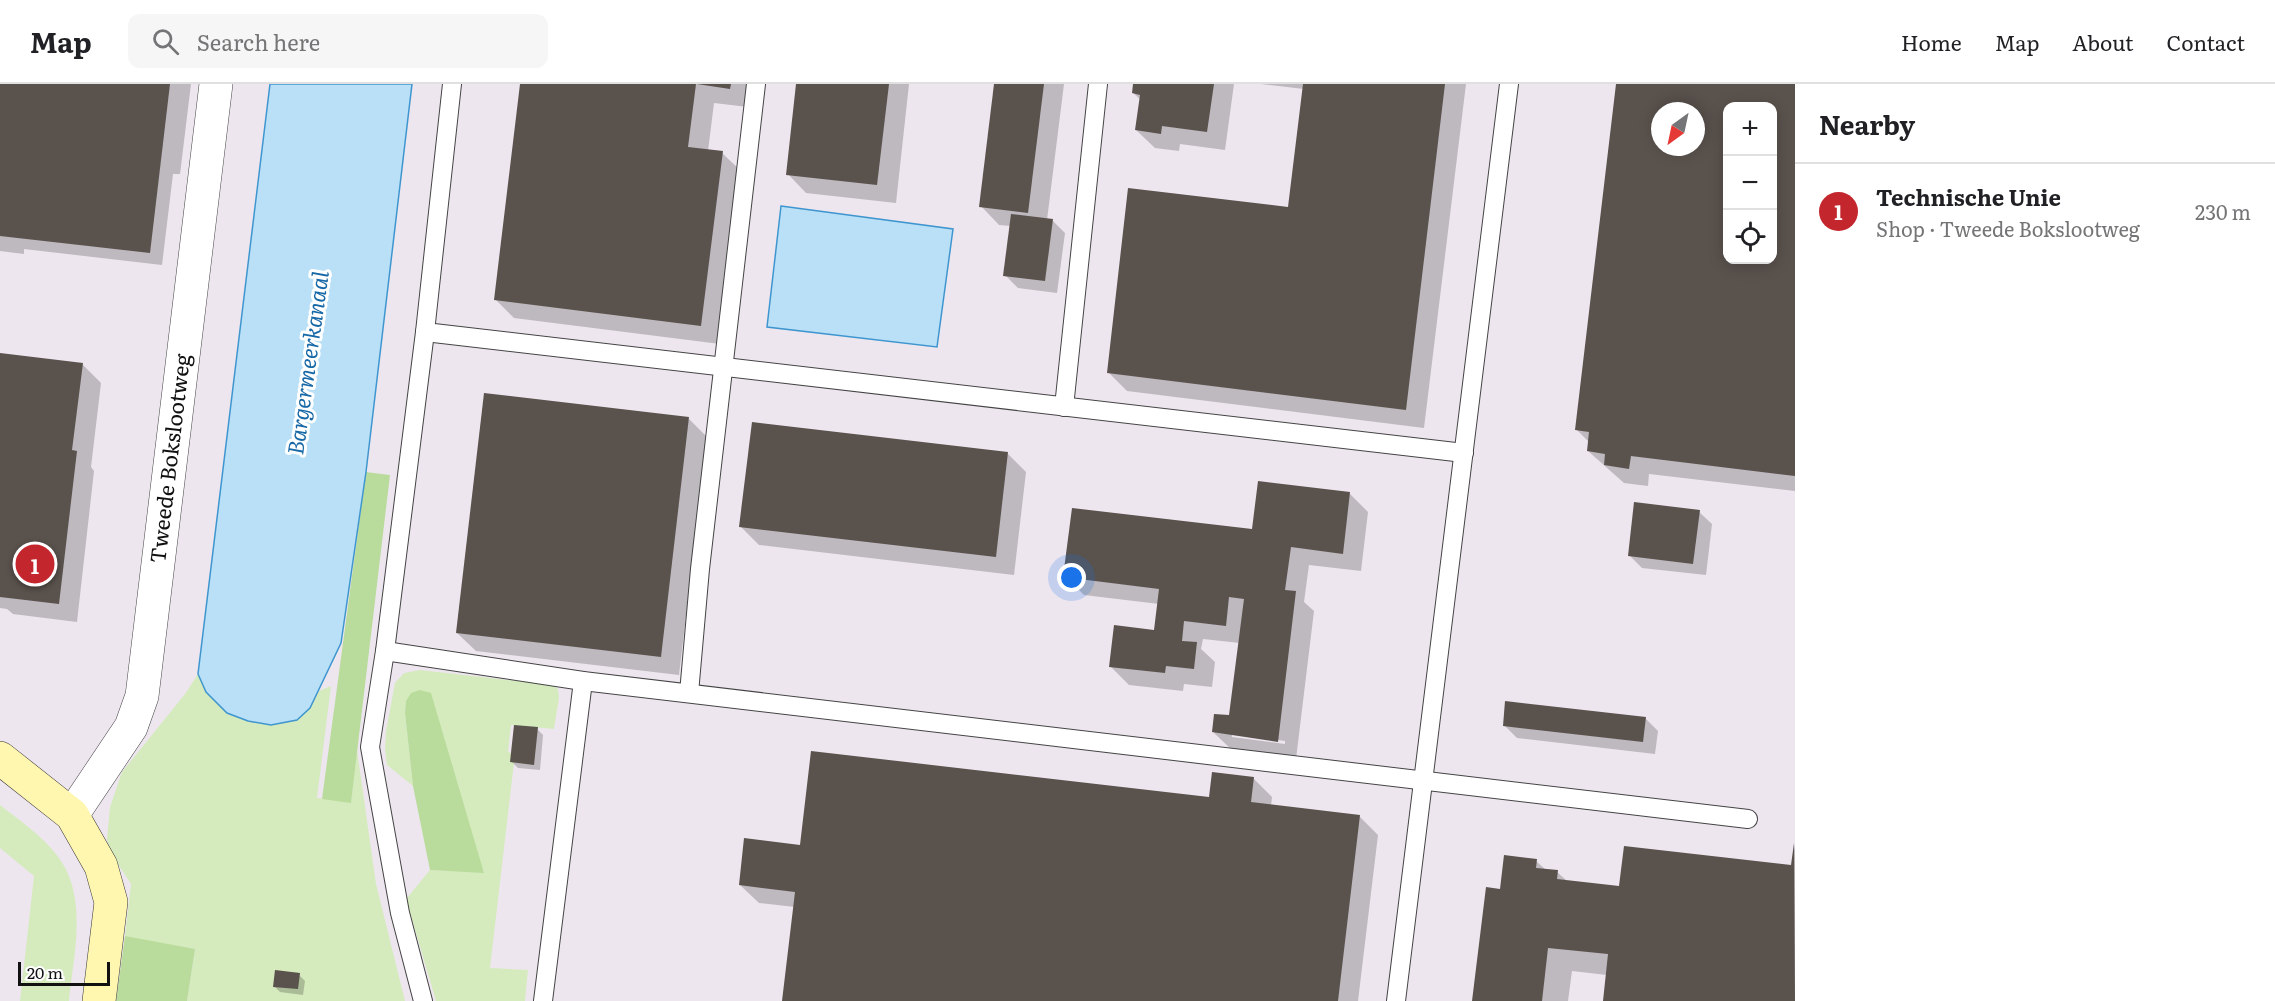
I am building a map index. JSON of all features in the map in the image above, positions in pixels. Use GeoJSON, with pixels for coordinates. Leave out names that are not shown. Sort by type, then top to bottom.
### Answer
{"type":"FeatureCollection","features":[{"type":"Feature","properties":{"kind":"street","name":"Tweede Bokslootweg"},"geometry":{"type":"LineString","coordinates":[[72,815],[131,727],[142,696],[216,84]]}},
{"type":"Feature","properties":{"kind":"street"},"geometry":{"type":"LineString","coordinates":[[0,758],[72,815],[101,866],[111,902],[99,1001]]}},
{"type":"Feature","properties":{"kind":"lane"},"geometry":{"type":"LineString","coordinates":[[423,1001],[400,913],[370,747],[385,651],[425,332],[452,84]]}},
{"type":"Feature","properties":{"kind":"lane"},"geometry":{"type":"LineString","coordinates":[[689,693],[700,569],[756,84]]}},
{"type":"Feature","properties":{"kind":"lane"},"geometry":{"type":"LineString","coordinates":[[1064,407],[1098,84]]}},
{"type":"Feature","properties":{"kind":"lane"},"geometry":{"type":"LineString","coordinates":[[1396,1001],[1509,84]]}},
{"type":"Feature","properties":{"kind":"lane"},"geometry":{"type":"LineString","coordinates":[[425,332],[1464,453]]}},
{"type":"Feature","properties":{"kind":"lane"},"geometry":{"type":"LineString","coordinates":[[385,651],[583,681],[1748,819]]}},
{"type":"Feature","properties":{"kind":"lane"},"geometry":{"type":"LineString","coordinates":[[543,1001],[583,681]]}},
{"type":"Feature","properties":{"kind":"shaded area"},"geometry":{"type":"Polygon","coordinates":[[[0,84],[1795,84],[1795,1001],[0,1001],[0,84]]]}},
{"type":"Feature","properties":{"kind":"green space"},"geometry":{"type":"Polygon","coordinates":[[[366,472],[390,475],[351,803],[322,799],[366,472]]]}},
{"type":"Feature","properties":{"kind":"green space"},"geometry":{"type":"Polygon","coordinates":[[[420,670],[552,685],[558,689],[559,698],[554,729],[511,725],[508,752],[515,754],[490,968],[528,970],[525,1001],[436,1001],[406,899],[430,870],[484,872],[406,701],[405,713],[413,786],[387,765],[386,731],[395,683],[404,673],[420,670]]]}},
{"type":"Feature","properties":{"kind":"green space"},"geometry":{"type":"Polygon","coordinates":[[[198,674],[206,692],[310,708],[319,691],[331,686],[317,798],[351,802],[357,750],[376,884],[405,1001],[187,1001],[195,949],[146,942],[125,936],[131,884],[110,852],[107,839],[110,807],[122,772],[185,694],[198,674]]]}},
{"type":"Feature","properties":{"kind":"green space"},"geometry":{"type":"Polygon","coordinates":[[[420,690],[431,693],[484,873],[430,870],[413,786],[405,713],[406,701],[411,693],[420,690]]]}},
{"type":"Feature","properties":{"kind":"green space"},"geometry":{"type":"Polygon","coordinates":[[[0,805],[44,840],[66,870],[73,888],[77,925],[69,1001],[20,1001],[34,876],[0,848],[0,805]]]}},
{"type":"Feature","properties":{"kind":"green space"},"geometry":{"type":"Polygon","coordinates":[[[125,936],[195,949],[187,1001],[116,1001],[125,936]]]}},
{"type":"Feature","properties":{"kind":"water","name":"Bargermeerkanaal"},"geometry":{"type":"Polygon","coordinates":[[[270,84],[412,84],[366,472],[341,643],[310,708],[297,720],[271,725],[248,721],[227,713],[206,692],[198,674],[270,84]]]}},
{"type":"Feature","properties":{"kind":"water"},"geometry":{"type":"Polygon","coordinates":[[[781,206],[953,229],[937,347],[767,327],[781,206]]]}},
{"type":"Feature","properties":{"kind":"building"},"geometry":{"type":"Polygon","coordinates":[[[0,84],[170,84],[150,253],[0,236],[0,84]]]}},
{"type":"Feature","properties":{"kind":"building"},"geometry":{"type":"Polygon","coordinates":[[[520,84],[696,84],[688,147],[723,151],[701,326],[494,300],[520,84]]]}},
{"type":"Feature","properties":{"kind":"building"},"geometry":{"type":"Polygon","coordinates":[[[697,84],[731,84],[730,89],[697,84]]]}},
{"type":"Feature","properties":{"kind":"building"},"geometry":{"type":"Polygon","coordinates":[[[796,84],[889,84],[877,185],[786,175],[796,84]]]}},
{"type":"Feature","properties":{"kind":"building"},"geometry":{"type":"Polygon","coordinates":[[[994,84],[1044,84],[1028,213],[979,207],[994,84]]]}},
{"type":"Feature","properties":{"kind":"building"},"geometry":{"type":"Polygon","coordinates":[[[1133,84],[1214,84],[1207,132],[1162,126],[1161,134],[1135,130],[1140,95],[1132,93],[1133,84]]]}},
{"type":"Feature","properties":{"kind":"building"},"geometry":{"type":"Polygon","coordinates":[[[1303,84],[1445,84],[1406,410],[1107,373],[1128,188],[1288,207],[1303,84]]]}},
{"type":"Feature","properties":{"kind":"building"},"geometry":{"type":"Polygon","coordinates":[[[1616,84],[1795,84],[1795,476],[1631,456],[1629,469],[1604,465],[1605,454],[1587,451],[1589,432],[1575,430],[1616,84]]]}},
{"type":"Feature","properties":{"kind":"building"},"geometry":{"type":"Polygon","coordinates":[[[1011,214],[1053,219],[1045,281],[1003,276],[1011,214]]]}},
{"type":"Feature","properties":{"kind":"building"},"geometry":{"type":"Polygon","coordinates":[[[0,353],[83,363],[72,450],[77,451],[59,604],[0,597],[0,353]]]}},
{"type":"Feature","properties":{"kind":"building"},"geometry":{"type":"Polygon","coordinates":[[[484,393],[689,417],[661,657],[456,633],[484,393]]]}},
{"type":"Feature","properties":{"kind":"building"},"geometry":{"type":"Polygon","coordinates":[[[752,422],[1008,452],[996,557],[739,527],[752,422]]]}},
{"type":"Feature","properties":{"kind":"building"},"geometry":{"type":"Polygon","coordinates":[[[1258,481],[1350,492],[1343,554],[1291,547],[1285,590],[1296,591],[1278,742],[1212,732],[1214,714],[1229,715],[1244,599],[1229,597],[1226,626],[1184,621],[1182,641],[1197,642],[1194,669],[1166,666],[1165,673],[1109,667],[1114,625],[1154,630],[1159,589],[1063,577],[1072,508],[1252,529],[1258,481]]]}},
{"type":"Feature","properties":{"kind":"building"},"geometry":{"type":"Polygon","coordinates":[[[1634,502],[1700,510],[1693,564],[1628,556],[1634,502]]]}},
{"type":"Feature","properties":{"kind":"building"},"geometry":{"type":"Polygon","coordinates":[[[1505,701],[1646,717],[1643,742],[1503,726],[1505,701]]]}},
{"type":"Feature","properties":{"kind":"building"},"geometry":{"type":"Polygon","coordinates":[[[514,725],[538,727],[534,765],[510,762],[514,725]]]}},
{"type":"Feature","properties":{"kind":"building"},"geometry":{"type":"Polygon","coordinates":[[[811,751],[1209,797],[1212,772],[1254,777],[1251,802],[1360,815],[1338,1001],[782,1001],[795,892],[739,885],[744,838],[800,845],[811,751]]]}},
{"type":"Feature","properties":{"kind":"building"},"geometry":{"type":"Polygon","coordinates":[[[1794,843],[1795,1001],[1603,1001],[1608,954],[1548,948],[1542,1001],[1472,1001],[1486,887],[1500,889],[1504,855],[1537,859],[1536,868],[1558,870],[1557,879],[1619,886],[1624,846],[1791,865],[1794,843]]]}},
{"type":"Feature","properties":{"kind":"building"},"geometry":{"type":"Polygon","coordinates":[[[275,970],[300,973],[298,989],[273,987],[275,970]]]}},
{"type":"Feature","properties":{"kind":"place","name":"Technische Unie"},"geometry":{"type":"Point","coordinates":[35,564]}}]}
